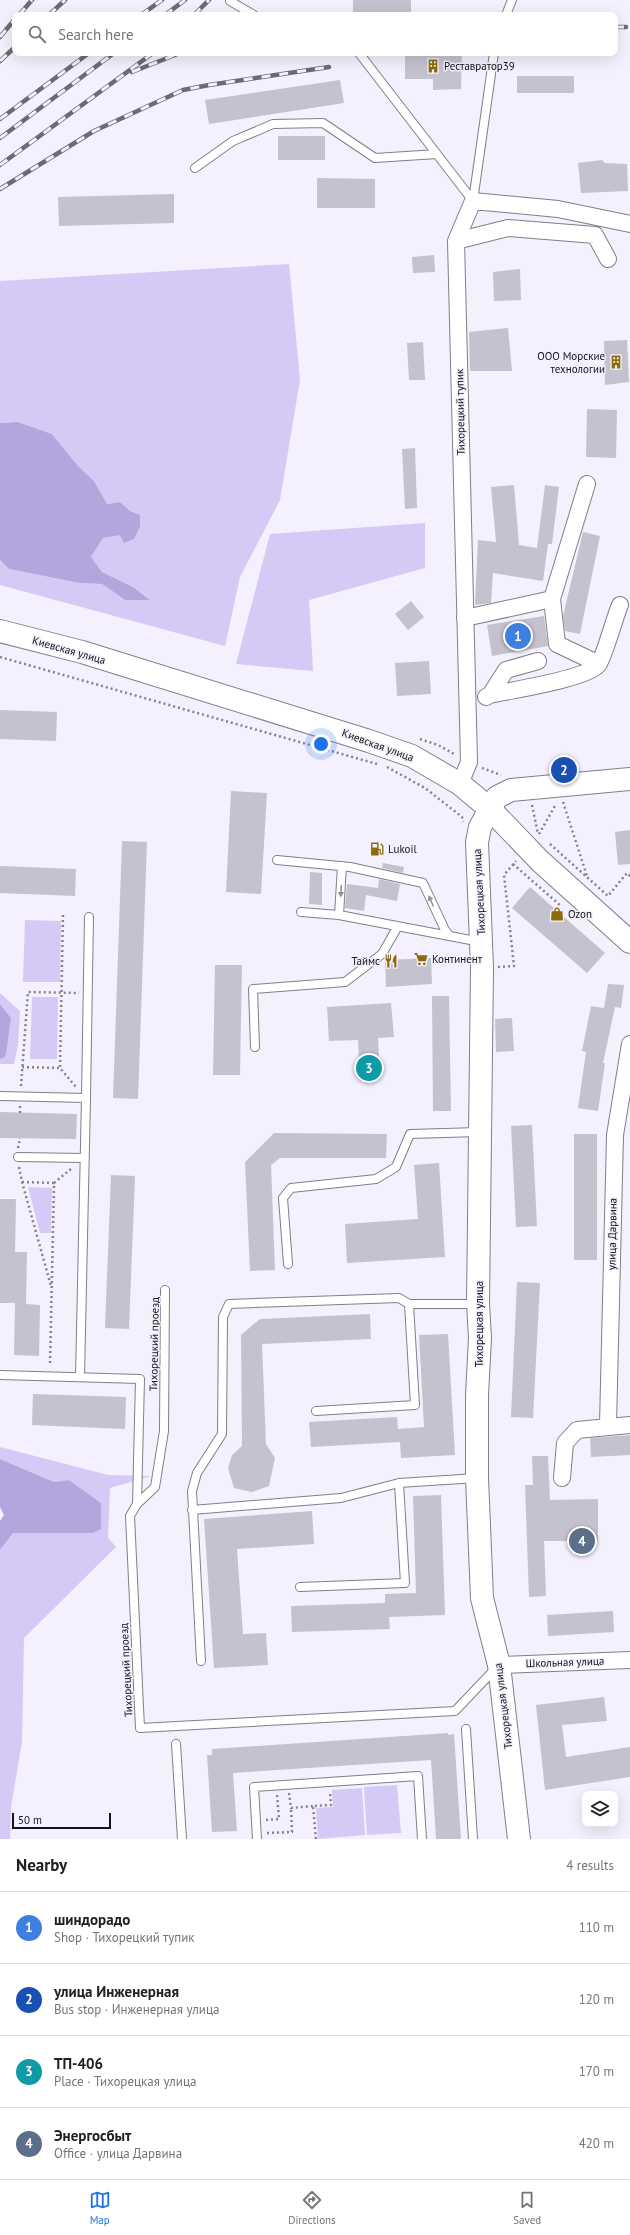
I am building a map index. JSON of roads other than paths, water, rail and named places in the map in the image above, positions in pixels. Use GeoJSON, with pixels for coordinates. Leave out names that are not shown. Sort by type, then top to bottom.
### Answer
{"type":"FeatureCollection","features":[{"type":"Feature","properties":{"kind":"street"},"geometry":{"type":"LineString","coordinates":[[473,201],[558,209],[630,224]]}},
{"type":"Feature","properties":{"kind":"street","name":"Тихорецкий тупик"},"geometry":{"type":"LineString","coordinates":[[460,784],[469,762],[456,241],[473,201]]}},
{"type":"Feature","properties":{"kind":"street"},"geometry":{"type":"LineString","coordinates":[[456,241],[508,228],[595,235],[608,259]]}},
{"type":"Feature","properties":{"kind":"street"},"geometry":{"type":"LineString","coordinates":[[587,484],[552,599],[558,644],[598,664]]}},
{"type":"Feature","properties":{"kind":"street"},"geometry":{"type":"LineString","coordinates":[[465,618],[552,599]]}},
{"type":"Feature","properties":{"kind":"street"},"geometry":{"type":"LineString","coordinates":[[468,705],[490,695],[533,688],[590,672],[598,664],[620,605]]}},
{"type":"Feature","properties":{"kind":"street","name":"Киевская улица"},"geometry":{"type":"LineString","coordinates":[[0,631],[82,652],[370,741],[412,756],[460,784],[490,809],[540,861],[630,942]]}},
{"type":"Feature","properties":{"kind":"street"},"geometry":{"type":"LineString","coordinates":[[490,695],[506,670],[538,661]]}},
{"type":"Feature","properties":{"kind":"street","name":"Тихорецкая улица"},"geometry":{"type":"LineString","coordinates":[[519,1839],[500,1665],[482,1598],[477,1478],[477,1395],[480,1338],[478,1304],[481,942],[477,842],[480,827],[497,797],[511,790],[630,779]]}},
{"type":"Feature","properties":{"kind":"street","name":"улица Дарвина"},"geometry":{"type":"LineString","coordinates":[[608,1425],[615,1135],[630,1044]]}},
{"type":"Feature","properties":{"kind":"street"},"geometry":{"type":"LineString","coordinates":[[562,1478],[565,1443],[576,1430],[608,1425],[630,1425]]}},
{"type":"Feature","properties":{"kind":"street","name":"Школьная улица"},"geometry":{"type":"LineString","coordinates":[[500,1665],[630,1660]]}},
{"type":"Feature","properties":{"kind":"lane"},"geometry":{"type":"LineString","coordinates":[[507,12],[512,0]]}},
{"type":"Feature","properties":{"kind":"lane"},"geometry":{"type":"LineString","coordinates":[[230,1],[249,12]]}},
{"type":"Feature","properties":{"kind":"lane"},"geometry":{"type":"LineString","coordinates":[[361,56],[473,201]]}},
{"type":"Feature","properties":{"kind":"lane"},"geometry":{"type":"LineString","coordinates":[[473,201],[494,56]]}},
{"type":"Feature","properties":{"kind":"lane"},"geometry":{"type":"LineString","coordinates":[[195,168],[233,141],[273,124],[323,123],[374,158],[437,154]]}},
{"type":"Feature","properties":{"kind":"lane"},"geometry":{"type":"LineString","coordinates":[[277,860],[342,866],[423,883],[445,930],[449,935]]}},
{"type":"Feature","properties":{"kind":"lane"},"geometry":{"type":"LineString","coordinates":[[339,915],[342,866]]}},
{"type":"Feature","properties":{"kind":"lane"},"geometry":{"type":"LineString","coordinates":[[301,912],[339,915],[481,942]]}},
{"type":"Feature","properties":{"kind":"lane"},"geometry":{"type":"LineString","coordinates":[[80,1377],[89,917]]}},
{"type":"Feature","properties":{"kind":"lane"},"geometry":{"type":"LineString","coordinates":[[255,1047],[253,989],[345,982],[382,954],[398,926]]}},
{"type":"Feature","properties":{"kind":"lane"},"geometry":{"type":"LineString","coordinates":[[0,1096],[86,1098]]}},
{"type":"Feature","properties":{"kind":"lane"},"geometry":{"type":"LineString","coordinates":[[288,1264],[283,1198],[291,1188],[376,1179],[396,1167],[410,1134],[480,1132]]}},
{"type":"Feature","properties":{"kind":"lane"},"geometry":{"type":"LineString","coordinates":[[18,1157],[84,1158]]}},
{"type":"Feature","properties":{"kind":"lane","name":"Тихорецкий проезд"},"geometry":{"type":"LineString","coordinates":[[165,1290],[164,1431],[154,1487],[137,1504],[130,1516],[140,1728],[455,1711],[500,1665]]}},
{"type":"Feature","properties":{"kind":"lane"},"geometry":{"type":"LineString","coordinates":[[201,1661],[192,1491],[197,1473],[222,1434],[223,1317],[229,1304],[399,1298],[409,1304],[478,1304]]}},
{"type":"Feature","properties":{"kind":"lane"},"geometry":{"type":"LineString","coordinates":[[316,1411],[415,1405],[409,1304]]}},
{"type":"Feature","properties":{"kind":"lane"},"geometry":{"type":"LineString","coordinates":[[0,1375],[140,1378],[137,1504]]}},
{"type":"Feature","properties":{"kind":"lane"},"geometry":{"type":"LineString","coordinates":[[192,1510],[341,1498],[399,1483],[477,1478]]}},
{"type":"Feature","properties":{"kind":"lane"},"geometry":{"type":"LineString","coordinates":[[300,1587],[405,1582],[399,1483]]}},
{"type":"Feature","properties":{"kind":"lane"},"geometry":{"type":"LineString","coordinates":[[466,1729],[473,1839]]}},
{"type":"Feature","properties":{"kind":"lane"},"geometry":{"type":"LineString","coordinates":[[176,1744],[182,1839]]}},
{"type":"Feature","properties":{"kind":"lane"},"geometry":{"type":"LineString","coordinates":[[257,1836],[254,1787],[418,1776],[422,1839]]}},
{"type":"Feature","properties":{"kind":"railway"},"geometry":{"type":"LineString","coordinates":[[22,12],[32,0]]}},
{"type":"Feature","properties":{"kind":"railway"},"geometry":{"type":"LineString","coordinates":[[52,12],[65,0]]}},
{"type":"Feature","properties":{"kind":"railway"},"geometry":{"type":"LineString","coordinates":[[145,12],[162,0]]}},
{"type":"Feature","properties":{"kind":"railway"},"geometry":{"type":"LineString","coordinates":[[169,12],[185,0]]}},
{"type":"Feature","properties":{"kind":"railway"},"geometry":{"type":"LineString","coordinates":[[197,12],[209,0]]}},
{"type":"Feature","properties":{"kind":"railway"},"geometry":{"type":"LineString","coordinates":[[0,37],[12,23]]}},
{"type":"Feature","properties":{"kind":"railway"},"geometry":{"type":"LineString","coordinates":[[618,27],[626,27]]}},
{"type":"Feature","properties":{"kind":"railway"},"geometry":{"type":"LineString","coordinates":[[0,61],[12,50]]}},
{"type":"Feature","properties":{"kind":"railway"},"geometry":{"type":"LineString","coordinates":[[0,119],[85,56]]}},
{"type":"Feature","properties":{"kind":"railway"},"geometry":{"type":"LineString","coordinates":[[0,138],[110,56]]}},
{"type":"Feature","properties":{"kind":"railway"},"geometry":{"type":"LineString","coordinates":[[0,165],[149,56]]}},
{"type":"Feature","properties":{"kind":"railway"},"geometry":{"type":"LineString","coordinates":[[132,72],[172,56]]}},
{"type":"Feature","properties":{"kind":"railway"},"geometry":{"type":"LineString","coordinates":[[0,189],[94,131],[183,90],[329,67]]}},
{"type":"Feature","properties":{"kind":"place","name":"Реставратор39"},"geometry":{"type":"Point","coordinates":[433,66]}},
{"type":"Feature","properties":{"kind":"place","name":"ООО Морские технологии"},"geometry":{"type":"Point","coordinates":[616,362]}},
{"type":"Feature","properties":{"kind":"place","name":"шиндорадо"},"geometry":{"type":"Point","coordinates":[518,636]}},
{"type":"Feature","properties":{"kind":"place","name":"улица Инженерная"},"geometry":{"type":"Point","coordinates":[564,770]}},
{"type":"Feature","properties":{"kind":"place","name":"Lukoil"},"geometry":{"type":"Point","coordinates":[377,849]}},
{"type":"Feature","properties":{"kind":"place","name":"Ozon"},"geometry":{"type":"Point","coordinates":[557,914]}},
{"type":"Feature","properties":{"kind":"place","name":"Континент"},"geometry":{"type":"Point","coordinates":[421,959]}},
{"type":"Feature","properties":{"kind":"place","name":"Таймс"},"geometry":{"type":"Point","coordinates":[391,961]}},
{"type":"Feature","properties":{"kind":"place","name":"ТП-406"},"geometry":{"type":"Point","coordinates":[369,1068]}},
{"type":"Feature","properties":{"kind":"place","name":"Энергосбыт"},"geometry":{"type":"Point","coordinates":[582,1541]}}]}
